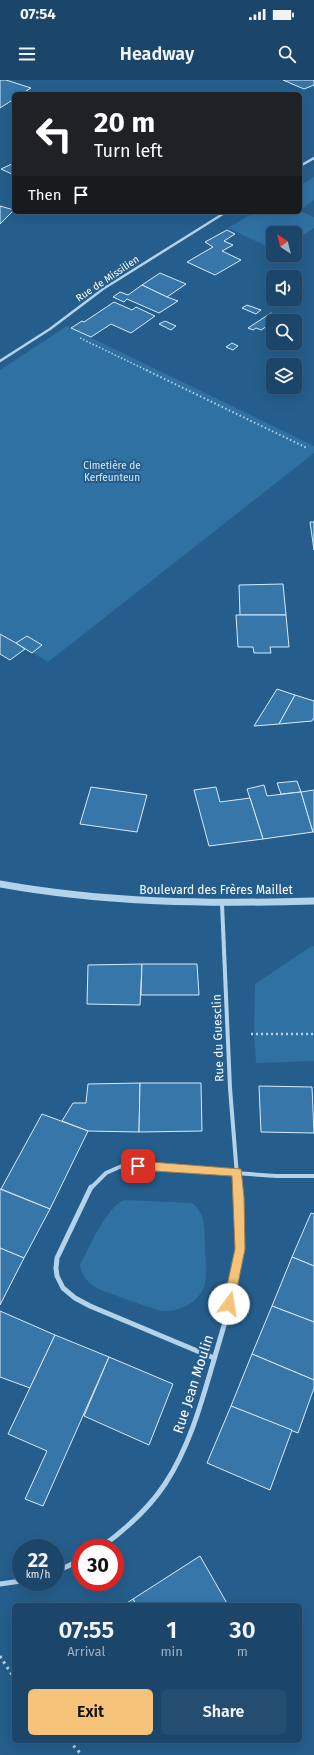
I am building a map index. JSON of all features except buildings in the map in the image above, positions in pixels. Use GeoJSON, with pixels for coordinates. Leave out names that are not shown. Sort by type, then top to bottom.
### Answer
{"type":"FeatureCollection","features":[{"type":"Feature","properties":{"kind":"street"},"geometry":{"type":"LineString","coordinates":[[302,165],[314,158]]}},
{"type":"Feature","properties":{"kind":"street","name":"Rue de Missilien"},"geometry":{"type":"LineString","coordinates":[[0,361],[58,323],[109,284],[223,214]]}},
{"type":"Feature","properties":{"kind":"street","name":"Boulevard des Frères Maillet"},"geometry":{"type":"LineString","coordinates":[[0,884],[54,893],[116,900],[184,904],[314,901]]}},
{"type":"Feature","properties":{"kind":"street","name":"Rue du Guesclin"},"geometry":{"type":"LineString","coordinates":[[222,904],[229,1034],[231,1112],[237,1172]]}},
{"type":"Feature","properties":{"kind":"street"},"geometry":{"type":"LineString","coordinates":[[214,1358],[90,1306],[72,1297],[63,1289],[55,1268],[57,1258],[92,1186],[106,1173],[124,1165],[276,1176],[314,1176]]}},
{"type":"Feature","properties":{"kind":"street","name":"Rue Jean Moulin"},"geometry":{"type":"LineString","coordinates":[[112,1539],[140,1517],[159,1493],[176,1467],[193,1428],[214,1358],[234,1282],[240,1249],[237,1172]]}},
{"type":"Feature","properties":{"kind":"street"},"geometry":{"type":"LineString","coordinates":[[0,1584],[12,1582]]}},
{"type":"Feature","properties":{"kind":"path"},"geometry":{"type":"LineString","coordinates":[[80,338],[307,448]]}},
{"type":"Feature","properties":{"kind":"path"},"geometry":{"type":"LineString","coordinates":[[229,1034],[314,1034]]}},
{"type":"Feature","properties":{"kind":"path"},"geometry":{"type":"LineString","coordinates":[[0,1656],[12,1675]]}},
{"type":"Feature","properties":{"kind":"path"},"geometry":{"type":"LineString","coordinates":[[71,1743],[82,1755]]}},
{"type":"Feature","properties":{"kind":"green space"},"geometry":{"type":"Polygon","coordinates":[[[314,177],[314,200],[302,209],[302,184],[314,177]]]}},
{"type":"Feature","properties":{"kind":"green space"},"geometry":{"type":"Polygon","coordinates":[[[302,212],[314,217],[314,228],[302,236],[302,226],[266,226],[266,246],[228,228],[252,214],[302,214],[302,212]]]}},
{"type":"Feature","properties":{"kind":"green space","name":"Cimetière de Kerfeunteun"},"geometry":{"type":"Polygon","coordinates":[[[67,326],[314,446],[314,453],[48,662],[0,633],[0,370],[67,326]]]}},
{"type":"Feature","properties":{"kind":"green space"},"geometry":{"type":"Polygon","coordinates":[[[314,946],[314,1061],[256,1063],[254,1034],[255,984],[310,947],[314,946]]]}},
{"type":"Feature","properties":{"kind":"green space"},"geometry":{"type":"Polygon","coordinates":[[[125,1200],[192,1203],[197,1208],[204,1223],[206,1277],[201,1293],[194,1301],[175,1310],[164,1311],[99,1289],[85,1278],[80,1265],[94,1238],[112,1209],[125,1200]]]}},
{"type":"Feature","properties":{"kind":"route"},"geometry":{"type":"LineString","coordinates":[[138,1166],[237,1172],[240,1249],[229,1304]]}}]}
